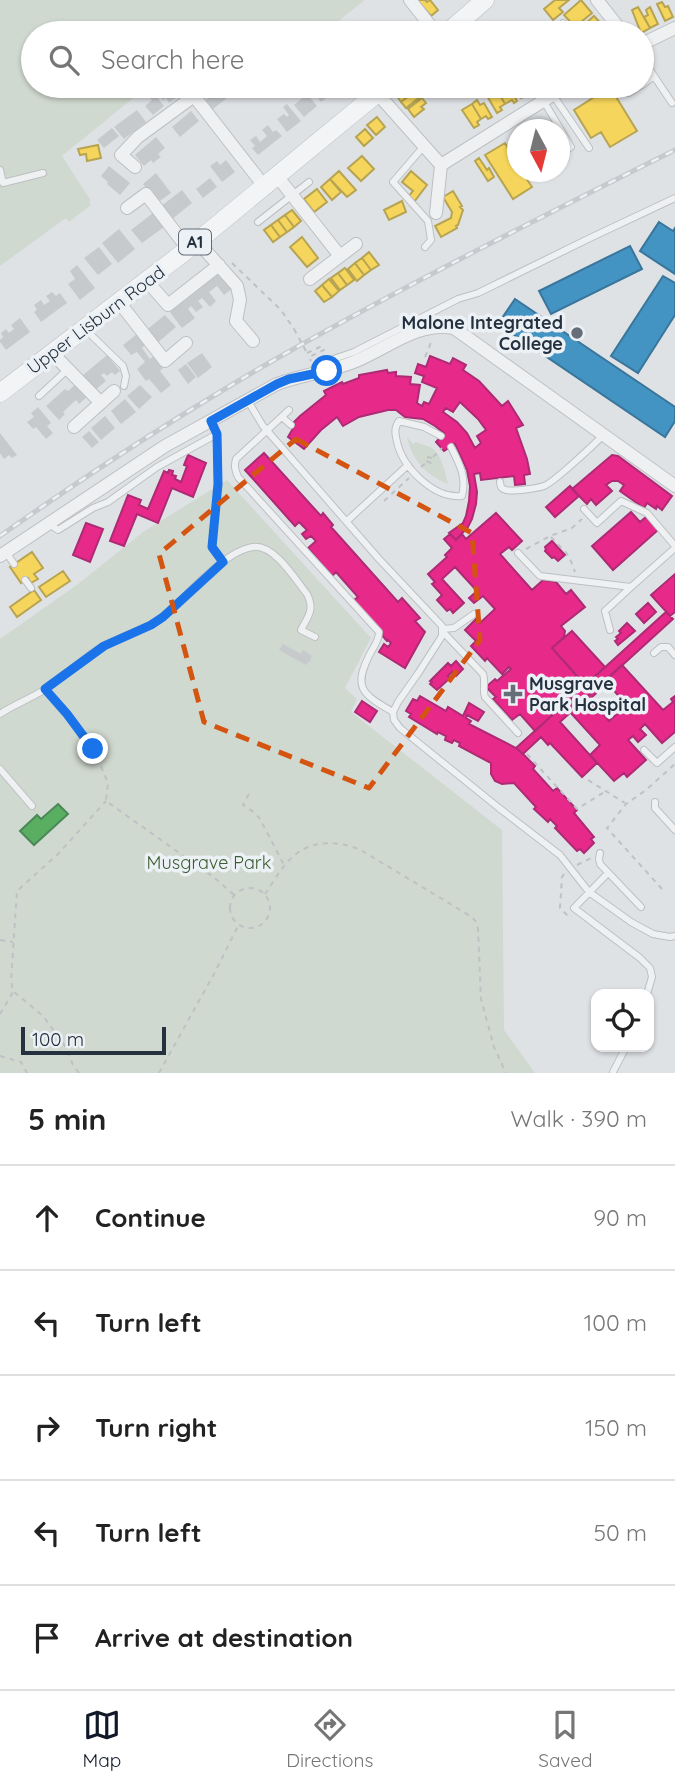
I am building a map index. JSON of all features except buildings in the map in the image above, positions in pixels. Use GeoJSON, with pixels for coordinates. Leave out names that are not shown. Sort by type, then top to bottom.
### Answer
{"type":"FeatureCollection","features":[{"type":"Feature","properties":{"kind":"main road"},"geometry":{"type":"LineString","coordinates":[[461,21],[485,0]]}},
{"type":"Feature","properties":{"kind":"main road","name":"Upper Lisburn Road"},"geometry":{"type":"LineString","coordinates":[[1,389],[147,281],[371,98]]}},
{"type":"Feature","properties":{"kind":"street"},"geometry":{"type":"LineString","coordinates":[[410,0],[427,21]]}},
{"type":"Feature","properties":{"kind":"street"},"geometry":{"type":"LineString","coordinates":[[598,0],[614,21]]}},
{"type":"Feature","properties":{"kind":"street"},"geometry":{"type":"LineString","coordinates":[[654,38],[675,28]]}},
{"type":"Feature","properties":{"kind":"street"},"geometry":{"type":"LineString","coordinates":[[135,167],[121,155],[138,137],[191,98]]}},
{"type":"Feature","properties":{"kind":"street"},"geometry":{"type":"LineString","coordinates":[[196,98],[271,181],[292,195],[340,256]]}},
{"type":"Feature","properties":{"kind":"street"},"geometry":{"type":"LineString","coordinates":[[387,98],[441,165],[436,213]]}},
{"type":"Feature","properties":{"kind":"street"},"geometry":{"type":"LineString","coordinates":[[441,165],[546,98]]}},
{"type":"Feature","properties":{"kind":"street"},"geometry":{"type":"LineString","coordinates":[[127,208],[146,194],[192,245],[219,265],[237,286],[240,300],[236,321],[253,341]]}},
{"type":"Feature","properties":{"kind":"street"},"geometry":{"type":"LineString","coordinates":[[310,279],[356,244]]}},
{"type":"Feature","properties":{"kind":"street"},"geometry":{"type":"LineString","coordinates":[[147,281],[168,305],[219,265]]}},
{"type":"Feature","properties":{"kind":"street"},"geometry":{"type":"LineString","coordinates":[[119,302],[165,361],[186,343]]}},
{"type":"Feature","properties":{"kind":"street"},"geometry":{"type":"LineString","coordinates":[[3,554],[165,446],[277,384],[355,361],[416,331],[437,326],[454,328],[675,486]]}},
{"type":"Feature","properties":{"kind":"street"},"geometry":{"type":"LineString","coordinates":[[52,353],[101,402]]}},
{"type":"Feature","properties":{"kind":"street"},"geometry":{"type":"LineString","coordinates":[[74,427],[119,389]]}},
{"type":"Feature","properties":{"kind":"lane"},"geometry":{"type":"LineString","coordinates":[[654,76],[672,103]]}},
{"type":"Feature","properties":{"kind":"lane"},"geometry":{"type":"LineString","coordinates":[[548,98],[558,119]]}},
{"type":"Feature","properties":{"kind":"lane"},"geometry":{"type":"LineString","coordinates":[[549,98],[589,148]]}},
{"type":"Feature","properties":{"kind":"lane"},"geometry":{"type":"LineString","coordinates":[[424,146],[393,182],[428,220],[431,240],[425,247]]}},
{"type":"Feature","properties":{"kind":"lane"},"geometry":{"type":"LineString","coordinates":[[1,175],[3,183],[43,173]]}},
{"type":"Feature","properties":{"kind":"lane"},"geometry":{"type":"LineString","coordinates":[[258,222],[309,181]]}},
{"type":"Feature","properties":{"kind":"lane"},"geometry":{"type":"LineString","coordinates":[[313,374],[319,364],[354,352],[457,299],[478,293],[675,198]]}},
{"type":"Feature","properties":{"kind":"lane"},"geometry":{"type":"LineString","coordinates":[[85,329],[123,366],[126,376],[119,389]]}},
{"type":"Feature","properties":{"kind":"lane"},"geometry":{"type":"LineString","coordinates":[[39,396],[68,369]]}},
{"type":"Feature","properties":{"kind":"lane"},"geometry":{"type":"LineString","coordinates":[[248,401],[267,430],[483,674],[485,697],[518,733]]}},
{"type":"Feature","properties":{"kind":"lane"},"geometry":{"type":"LineString","coordinates":[[289,410],[236,459],[234,467],[238,477],[379,632],[364,666],[363,689],[370,698],[393,712]]}},
{"type":"Feature","properties":{"kind":"lane"},"geometry":{"type":"LineString","coordinates":[[282,417],[291,425]]}},
{"type":"Feature","properties":{"kind":"lane"},"geometry":{"type":"LineString","coordinates":[[211,421],[217,434],[218,484],[212,547],[223,562]]}},
{"type":"Feature","properties":{"kind":"lane"},"geometry":{"type":"LineString","coordinates":[[442,436],[424,427],[399,421],[396,424],[400,453],[414,473],[436,490],[458,497],[462,496],[465,481],[451,447]]}},
{"type":"Feature","properties":{"kind":"lane"},"geometry":{"type":"LineString","coordinates":[[48,523],[58,530],[108,502],[157,467],[217,434]]}},
{"type":"Feature","properties":{"kind":"lane"},"geometry":{"type":"LineString","coordinates":[[500,482],[503,490],[510,491],[545,486],[579,457],[591,440],[603,435]]}},
{"type":"Feature","properties":{"kind":"lane"},"geometry":{"type":"LineString","coordinates":[[347,521],[408,465]]}},
{"type":"Feature","properties":{"kind":"lane"},"geometry":{"type":"LineString","coordinates":[[586,511],[597,523],[621,501],[647,513],[675,547],[605,611],[610,630]]}},
{"type":"Feature","properties":{"kind":"lane"},"geometry":{"type":"LineString","coordinates":[[0,700],[3,712],[45,689],[104,646],[151,625],[223,562],[240,551],[253,547],[272,552],[302,587],[311,602],[311,610],[301,630],[315,638]]}},
{"type":"Feature","properties":{"kind":"lane"},"geometry":{"type":"LineString","coordinates":[[519,553],[540,576],[631,587]]}},
{"type":"Feature","properties":{"kind":"lane"},"geometry":{"type":"LineString","coordinates":[[3,554],[14,564]]}},
{"type":"Feature","properties":{"kind":"lane"},"geometry":{"type":"LineString","coordinates":[[25,580],[32,588]]}},
{"type":"Feature","properties":{"kind":"lane"},"geometry":{"type":"LineString","coordinates":[[474,614],[454,628],[443,631],[398,702],[393,712],[394,720],[400,728],[560,855],[589,892],[631,922],[653,933],[675,936]]}},
{"type":"Feature","properties":{"kind":"lane"},"geometry":{"type":"LineString","coordinates":[[654,653],[661,647],[668,648],[675,655]]}},
{"type":"Feature","properties":{"kind":"lane"},"geometry":{"type":"LineString","coordinates":[[45,689],[93,749]]}},
{"type":"Feature","properties":{"kind":"lane"},"geometry":{"type":"LineString","coordinates":[[644,750],[657,763],[675,747]]}},
{"type":"Feature","properties":{"kind":"lane"},"geometry":{"type":"LineString","coordinates":[[0,769],[32,806]]}},
{"type":"Feature","properties":{"kind":"lane"},"geometry":{"type":"LineString","coordinates":[[655,802],[655,808],[675,830]]}},
{"type":"Feature","properties":{"kind":"lane"},"geometry":{"type":"LineString","coordinates":[[600,853],[600,864],[641,908]]}},
{"type":"Feature","properties":{"kind":"lane"},"geometry":{"type":"LineString","coordinates":[[608,873],[573,908],[650,968],[652,977],[648,989]]}},
{"type":"Feature","properties":{"kind":"lane"},"geometry":{"type":"LineString","coordinates":[[613,1072],[623,1052]]}},
{"type":"Feature","properties":{"kind":"path"},"geometry":{"type":"LineString","coordinates":[[233,264],[281,310],[307,353],[322,346],[324,350],[309,357]]}},
{"type":"Feature","properties":{"kind":"path"},"geometry":{"type":"LineString","coordinates":[[425,357],[437,326]]}},
{"type":"Feature","properties":{"kind":"path"},"geometry":{"type":"LineString","coordinates":[[432,458],[442,449]]}},
{"type":"Feature","properties":{"kind":"path"},"geometry":{"type":"LineString","coordinates":[[384,501],[414,473]]}},
{"type":"Feature","properties":{"kind":"path"},"geometry":{"type":"LineString","coordinates":[[519,553],[550,536],[572,528],[586,511]]}},
{"type":"Feature","properties":{"kind":"path"},"geometry":{"type":"LineString","coordinates":[[550,536],[569,556],[579,580]]}},
{"type":"Feature","properties":{"kind":"path"},"geometry":{"type":"LineString","coordinates":[[0,1014],[13,991],[11,980],[17,891],[58,855],[106,801],[108,783],[93,749]]}},
{"type":"Feature","properties":{"kind":"path"},"geometry":{"type":"LineString","coordinates":[[527,754],[577,809],[606,791]]}},
{"type":"Feature","properties":{"kind":"path"},"geometry":{"type":"LineString","coordinates":[[662,889],[607,828],[625,804],[646,790],[675,764]]}},
{"type":"Feature","properties":{"kind":"path"},"geometry":{"type":"LineString","coordinates":[[588,780],[625,804]]}},
{"type":"Feature","properties":{"kind":"path"},"geometry":{"type":"LineString","coordinates":[[249,794],[243,804],[260,818],[285,866]]}},
{"type":"Feature","properties":{"kind":"path"},"geometry":{"type":"LineString","coordinates":[[106,801],[216,879],[234,895]]}},
{"type":"Feature","properties":{"kind":"path"},"geometry":{"type":"LineString","coordinates":[[265,894],[296,854],[307,847],[331,843],[353,846],[472,917],[478,929],[481,999],[494,1047],[506,1073]]}},
{"type":"Feature","properties":{"kind":"path"},"geometry":{"type":"LineString","coordinates":[[247,887],[254,887],[265,894],[271,905],[264,923],[253,928],[239,925],[230,911],[234,895],[247,887]]}},
{"type":"Feature","properties":{"kind":"path"},"geometry":{"type":"LineString","coordinates":[[159,1073],[239,925]]}},
{"type":"Feature","properties":{"kind":"path"},"geometry":{"type":"LineString","coordinates":[[0,940],[14,942]]}},
{"type":"Feature","properties":{"kind":"path"},"geometry":{"type":"LineString","coordinates":[[13,991],[43,1016],[65,1046],[79,1073]]}},
{"type":"Feature","properties":{"kind":"path"},"geometry":{"type":"LineString","coordinates":[[0,1056],[21,1062],[27,1073]]}},
{"type":"Feature","properties":{"kind":"highlighted area"},"geometry":{"type":"Polygon","coordinates":[[[296,439],[472,533],[480,640],[369,788],[204,722],[159,554],[296,439]]]}},
{"type":"Feature","properties":{"kind":"green space"},"geometry":{"type":"Polygon","coordinates":[[[0,0],[365,0],[338,21],[21,21],[21,98],[133,98],[62,156],[91,205],[69,222],[66,218],[0,266],[0,0]]]}},
{"type":"Feature","properties":{"kind":"green space"},"geometry":{"type":"Polygon","coordinates":[[[407,437],[413,444],[416,442],[435,451],[443,464],[448,484],[422,466],[409,446],[407,437]]]}},
{"type":"Feature","properties":{"kind":"green space","name":"Musgrave Park"},"geometry":{"type":"Polygon","coordinates":[[[227,480],[371,638],[345,688],[357,699],[351,712],[502,830],[504,1030],[535,1073],[0,1073],[0,639],[78,584],[143,532],[227,480]]]}},
{"type":"Feature","properties":{"kind":"railway"},"geometry":{"type":"LineString","coordinates":[[0,536],[209,398],[281,356],[428,276],[675,150]]}},
{"type":"Feature","properties":{"kind":"place","name":"Malone Integrated College"},"geometry":{"type":"Point","coordinates":[577,333]}},
{"type":"Feature","properties":{"kind":"place","name":"Musgrave Park Hospital"},"geometry":{"type":"Point","coordinates":[513,694]}},
{"type":"Feature","properties":{"kind":"route"},"geometry":{"type":"LineString","coordinates":[[93,749],[45,689],[104,646],[163,617],[223,562],[212,547],[218,484],[217,434],[211,421],[277,384],[327,371]]}}]}
